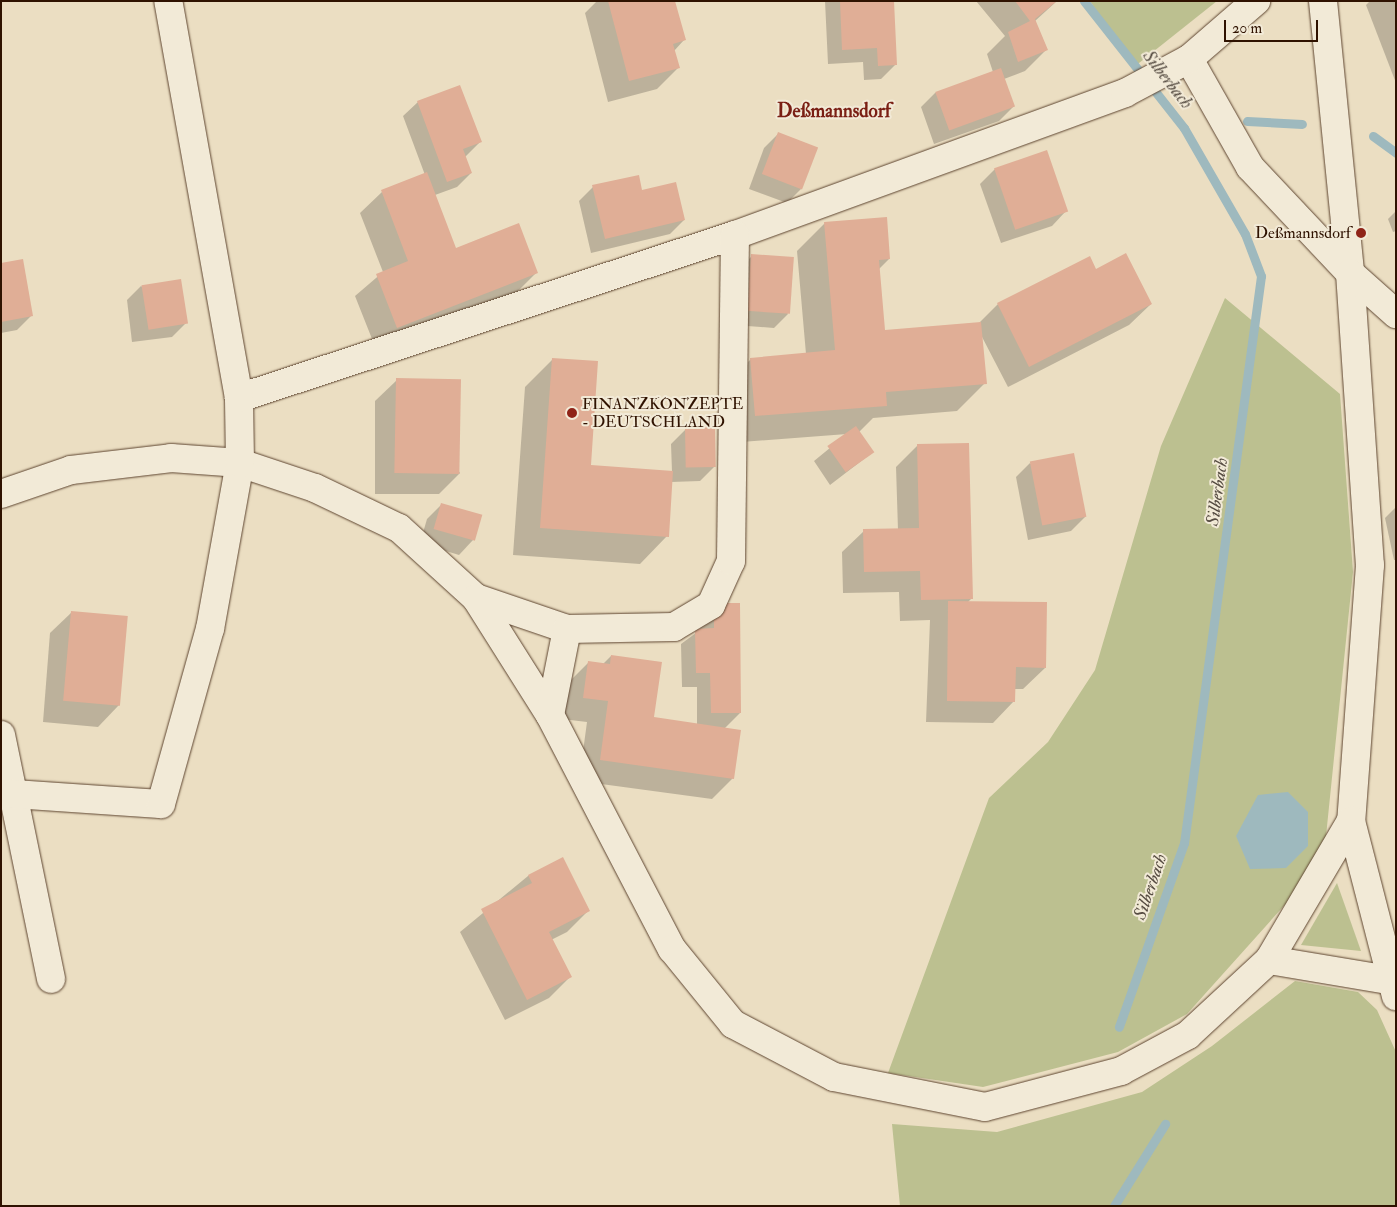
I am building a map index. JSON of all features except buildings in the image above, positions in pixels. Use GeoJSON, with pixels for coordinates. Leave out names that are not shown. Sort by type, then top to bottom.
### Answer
{"type":"FeatureCollection","features":[{"type":"Feature","properties":{"kind":"street"},"geometry":{"type":"LineString","coordinates":[[13,794],[162,804],[210,629],[240,463],[239,398],[168,1]]}},
{"type":"Feature","properties":{"kind":"street"},"geometry":{"type":"LineString","coordinates":[[239,398],[736,235],[1126,93],[1189,59],[1256,1]]}},
{"type":"Feature","properties":{"kind":"street"},"geometry":{"type":"LineString","coordinates":[[1269,960],[1392,988],[1351,821],[1370,565],[1350,273],[1323,1]]}},
{"type":"Feature","properties":{"kind":"street"},"geometry":{"type":"LineString","coordinates":[[1189,59],[1250,167],[1350,273],[1396,314]]}},
{"type":"Feature","properties":{"kind":"street"},"geometry":{"type":"LineString","coordinates":[[476,598],[567,629],[674,627],[711,605],[731,561],[736,235]]}},
{"type":"Feature","properties":{"kind":"street"},"geometry":{"type":"LineString","coordinates":[[1,494],[71,470],[171,458],[240,463],[315,488],[399,528],[476,598],[550,715],[672,949],[733,1024],[834,1077],[985,1107],[1121,1071],[1188,1036],[1269,960],[1351,821]]}},
{"type":"Feature","properties":{"kind":"street"},"geometry":{"type":"LineString","coordinates":[[550,715],[567,629]]}},
{"type":"Feature","properties":{"kind":"street"},"geometry":{"type":"LineString","coordinates":[[1,735],[51,979]]}},
{"type":"Feature","properties":{"kind":"green space"},"geometry":{"type":"Polygon","coordinates":[[[1090,1],[1217,1],[1134,67],[1090,1]]]}},
{"type":"Feature","properties":{"kind":"green space"},"geometry":{"type":"Polygon","coordinates":[[[1225,298],[1340,394],[1353,572],[1325,846],[1299,889],[1187,1014],[1118,1052],[983,1087],[888,1073],[989,798],[1048,742],[1095,670],[1161,446],[1225,298]]]}},
{"type":"Feature","properties":{"kind":"green space"},"geometry":{"type":"Polygon","coordinates":[[[1337,883],[1361,951],[1301,945],[1337,883]]]}},
{"type":"Feature","properties":{"kind":"green space"},"geometry":{"type":"Polygon","coordinates":[[[1295,981],[1358,992],[1377,1010],[1396,1052],[1396,1206],[900,1206],[892,1124],[997,1132],[1142,1092],[1212,1046],[1295,981]]]}},
{"type":"Feature","properties":{"kind":"water"},"geometry":{"type":"Polygon","coordinates":[[[1288,792],[1308,812],[1308,846],[1286,868],[1250,869],[1236,836],[1258,795],[1288,792]]]}},
{"type":"Feature","properties":{"kind":"waterway","name":"Silberbach"},"geometry":{"type":"LineString","coordinates":[[1084,1],[1184,128],[1245,234],[1261,276],[1184,843],[1119,1027]]}},
{"type":"Feature","properties":{"kind":"waterway"},"geometry":{"type":"LineString","coordinates":[[1247,121],[1302,124]]}},
{"type":"Feature","properties":{"kind":"waterway"},"geometry":{"type":"LineString","coordinates":[[1373,136],[1396,153]]}},
{"type":"Feature","properties":{"kind":"waterway","name":"Silberbach"},"geometry":{"type":"LineString","coordinates":[[1114,1206],[1165,1124]]}},
{"type":"Feature","properties":{"kind":"place","name":"Deßmannsdorf"},"geometry":{"type":"Point","coordinates":[1361,233]}},
{"type":"Feature","properties":{"kind":"place","name":"FINANZKONZEPTE - DEUTSCHLAND"},"geometry":{"type":"Point","coordinates":[572,413]}},
{"type":"Feature","properties":{"kind":"district","name":"Deßmannsdorf"},"geometry":{"type":"Point","coordinates":[834,112]}}]}
